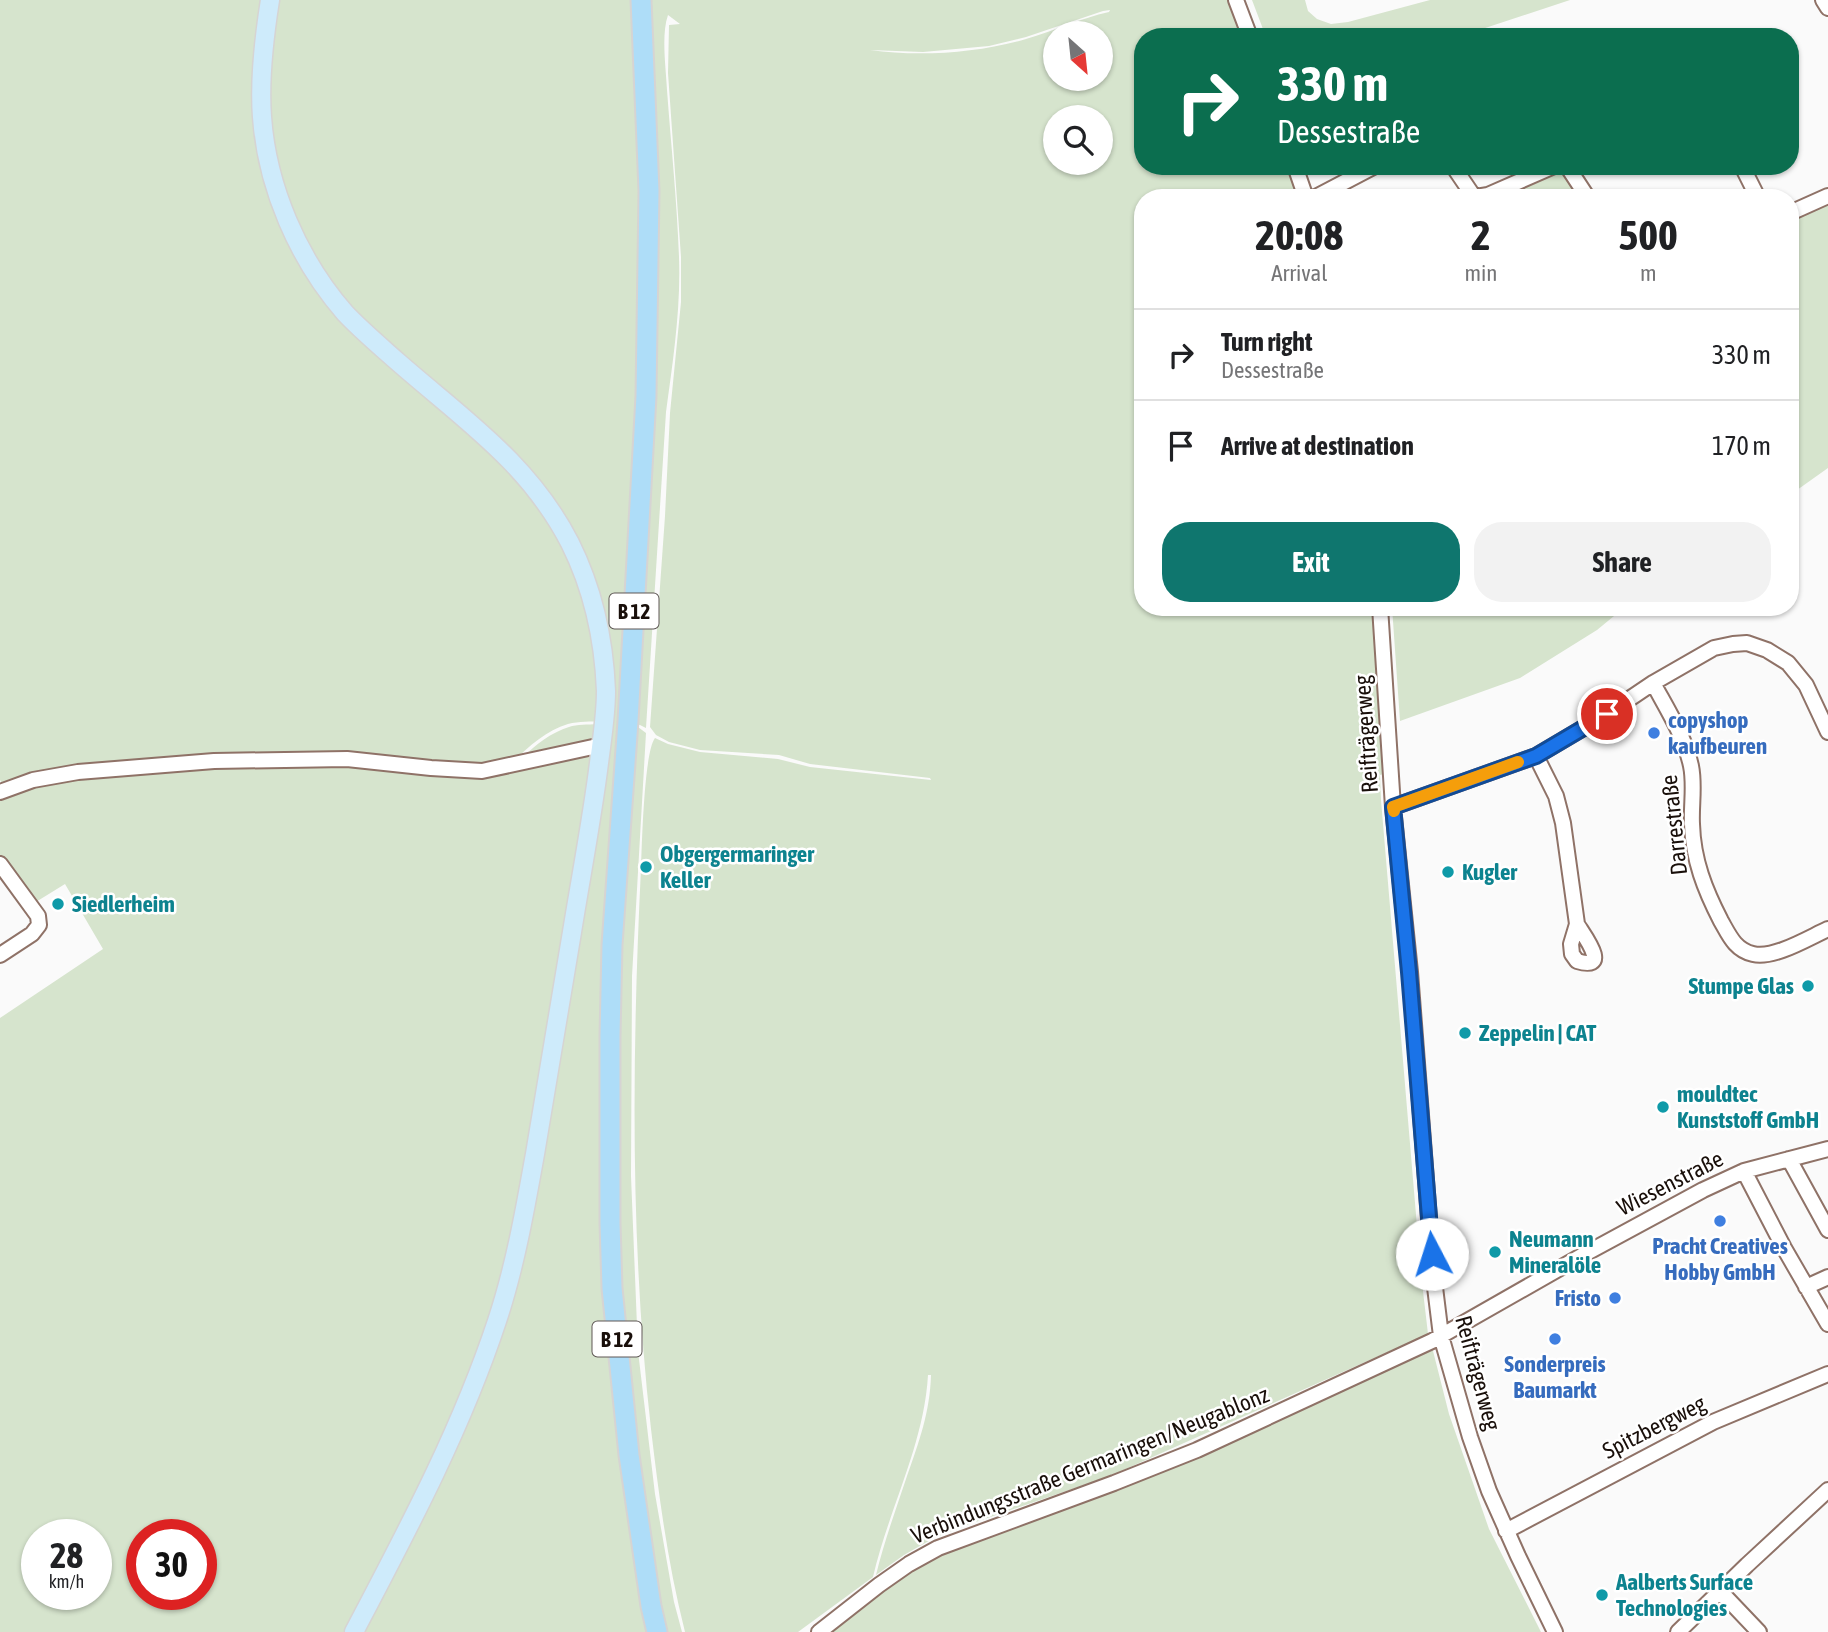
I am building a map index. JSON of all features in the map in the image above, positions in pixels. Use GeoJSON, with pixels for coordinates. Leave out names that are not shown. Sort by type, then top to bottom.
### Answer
{"type":"FeatureCollection","features":[{"type":"Feature","properties":{"kind":"highway","name":"B 12"},"geometry":{"type":"LineString","coordinates":[[641,0],[649,191],[647,383],[628,722],[612,945],[610,1223],[613,1302],[629,1455],[657,1632]]}},
{"type":"Feature","properties":{"kind":"main road"},"geometry":{"type":"LineString","coordinates":[[270,0],[261,78],[261,113],[266,153],[292,232],[315,271],[345,313],[498,448],[529,481],[561,527],[581,567],[594,605],[602,642],[606,692],[594,803],[528,1196],[513,1264],[498,1319],[456,1430],[354,1632]]}},
{"type":"Feature","properties":{"kind":"street"},"geometry":{"type":"LineString","coordinates":[[1236,0],[1247,28]]}},
{"type":"Feature","properties":{"kind":"street"},"geometry":{"type":"LineString","coordinates":[[1824,0],[1828,8]]}},
{"type":"Feature","properties":{"kind":"street"},"geometry":{"type":"LineString","coordinates":[[1331,189],[1358,175]]}},
{"type":"Feature","properties":{"kind":"street"},"geometry":{"type":"LineString","coordinates":[[1502,189],[1534,175]]}},
{"type":"Feature","properties":{"kind":"street"},"geometry":{"type":"LineString","coordinates":[[1799,209],[1828,196]]}},
{"type":"Feature","properties":{"kind":"street","name":"Reifträgerweg"},"geometry":{"type":"LineString","coordinates":[[1381,616],[1393,807],[1409,972],[1436,1338],[1489,1492],[1555,1632]]}},
{"type":"Feature","properties":{"kind":"street"},"geometry":{"type":"LineString","coordinates":[[1393,807],[1536,756],[1714,648],[1733,644],[1747,643],[1767,650],[1788,663],[1806,685],[1828,732]]}},
{"type":"Feature","properties":{"kind":"street","name":"Darrestraße"},"geometry":{"type":"LineString","coordinates":[[1653,683],[1688,753],[1693,790],[1692,827],[1703,885],[1736,946],[1753,954],[1771,954],[1828,929]]}},
{"type":"Feature","properties":{"kind":"street"},"geometry":{"type":"LineString","coordinates":[[0,792],[33,780],[79,772],[214,761],[347,758],[482,771],[602,745]]}},
{"type":"Feature","properties":{"kind":"street"},"geometry":{"type":"LineString","coordinates":[[1536,756],[1556,796],[1563,823],[1577,924]]}},
{"type":"Feature","properties":{"kind":"street"},"geometry":{"type":"LineString","coordinates":[[0,864],[38,916],[39,925],[32,934],[0,955]]}},
{"type":"Feature","properties":{"kind":"street","name":"Wiesenstraße"},"geometry":{"type":"LineString","coordinates":[[1354,1378],[1436,1338],[1682,1200],[1744,1171],[1828,1149]]}},
{"type":"Feature","properties":{"kind":"street"},"geometry":{"type":"LineString","coordinates":[[1789,1159],[1828,1230]]}},
{"type":"Feature","properties":{"kind":"street"},"geometry":{"type":"LineString","coordinates":[[1744,1171],[1828,1324]]}},
{"type":"Feature","properties":{"kind":"street"},"geometry":{"type":"LineString","coordinates":[[1806,1287],[1828,1276]]}},
{"type":"Feature","properties":{"kind":"street","name":"Spitzbergweg"},"geometry":{"type":"LineString","coordinates":[[1506,1531],[1710,1423],[1828,1374]]}},
{"type":"Feature","properties":{"kind":"street","name":"Verbindungsstraße Germaringen/Neugablonz"},"geometry":{"type":"LineString","coordinates":[[819,1632],[909,1564],[938,1548],[1197,1450],[1354,1378]]}},
{"type":"Feature","properties":{"kind":"street"},"geometry":{"type":"LineString","coordinates":[[1678,1632],[1828,1490]]}},
{"type":"Feature","properties":{"kind":"street"},"geometry":{"type":"LineString","coordinates":[[1720,1591],[1759,1632]]}},
{"type":"Feature","properties":{"kind":"green space"},"geometry":{"type":"Polygon","coordinates":[[[0,0],[632,0],[639,90],[640,395],[624,624],[603,1007],[601,1125],[606,1288],[612,1370],[621,1457],[651,1632],[359,1632],[460,1433],[502,1320],[531,1197],[609,745],[610,688],[604,633],[590,579],[566,527],[558,528],[579,575],[593,622],[600,670],[601,721],[576,722],[553,730],[514,761],[515,766],[583,752],[595,762],[511,1263],[468,1391],[400,1536],[349,1632],[0,1632],[0,1018],[103,949],[65,884],[31,905],[0,864],[0,792],[5,789],[0,780],[0,0]]]}},
{"type":"Feature","properties":{"kind":"green space"},"geometry":{"type":"Polygon","coordinates":[[[649,0],[1230,0],[1241,28],[1134,28],[1134,175],[1292,175],[1296,189],[1134,189],[1134,616],[1378,616],[1387,773],[1380,775],[1381,800],[1428,1334],[1110,1476],[934,1538],[876,1575],[923,1427],[929,1402],[931,1375],[928,1375],[920,1426],[873,1577],[798,1632],[685,1632],[669,1556],[644,1359],[636,1219],[636,1009],[643,820],[648,761],[655,738],[700,752],[778,759],[810,767],[931,780],[810,764],[779,755],[700,750],[669,742],[656,735],[650,727],[670,413],[681,302],[681,257],[668,73],[669,25],[680,24],[668,15],[664,52],[677,215],[679,296],[666,412],[646,728],[635,724],[654,395],[657,190],[649,0]]]}},
{"type":"Feature","properties":{"kind":"green space"},"geometry":{"type":"Polygon","coordinates":[[[1252,0],[1305,0],[1308,11],[1317,19],[1331,24],[1430,0],[1570,0],[1485,28],[1263,28],[1252,0]]]}},
{"type":"Feature","properties":{"kind":"green space"},"geometry":{"type":"Polygon","coordinates":[[[1543,175],[1568,175],[1578,189],[1512,189],[1543,175]]]}},
{"type":"Feature","properties":{"kind":"green space"},"geometry":{"type":"Polygon","coordinates":[[[1828,202],[1828,468],[1799,489],[1799,215],[1828,202]]]}},
{"type":"Feature","properties":{"kind":"green space"},"geometry":{"type":"Polygon","coordinates":[[[1393,616],[1614,616],[1597,630],[1520,678],[1400,721],[1393,616]]]}},
{"type":"Feature","properties":{"kind":"green space"},"geometry":{"type":"Polygon","coordinates":[[[597,724],[599,738],[573,747],[522,758],[532,748],[563,729],[575,725],[597,724]]]}},
{"type":"Feature","properties":{"kind":"green space"},"geometry":{"type":"Polygon","coordinates":[[[634,727],[646,733],[632,976],[631,1176],[638,1351],[655,1494],[682,1632],[663,1632],[637,1455],[621,1289],[619,1031],[634,727]]]}},
{"type":"Feature","properties":{"kind":"green space"},"geometry":{"type":"Polygon","coordinates":[[[1432,1347],[1449,1414],[1489,1529],[1541,1632],[825,1632],[887,1584],[939,1551],[1432,1347]]]}},
{"type":"Feature","properties":{"kind":"slow traffic"},"geometry":{"type":"LineString","coordinates":[[1394,811],[1393,807],[1518,762]]}},
{"type":"Feature","properties":{"kind":"place","name":"copyshop kaufbeuren"},"geometry":{"type":"Point","coordinates":[1654,733]}},
{"type":"Feature","properties":{"kind":"place","name":"Obgergermaringer Keller"},"geometry":{"type":"Point","coordinates":[646,867]}},
{"type":"Feature","properties":{"kind":"place","name":"Kugler"},"geometry":{"type":"Point","coordinates":[1448,872]}},
{"type":"Feature","properties":{"kind":"place","name":"Siedlerheim"},"geometry":{"type":"Point","coordinates":[58,904]}},
{"type":"Feature","properties":{"kind":"place","name":"Stumpe Glas"},"geometry":{"type":"Point","coordinates":[1808,986]}},
{"type":"Feature","properties":{"kind":"place","name":"Zeppelin | CAT"},"geometry":{"type":"Point","coordinates":[1465,1033]}},
{"type":"Feature","properties":{"kind":"place","name":"mouldtec Kunststoff GmbH"},"geometry":{"type":"Point","coordinates":[1663,1107]}},
{"type":"Feature","properties":{"kind":"place","name":"Pracht Creatives Hobby GmbH"},"geometry":{"type":"Point","coordinates":[1720,1221]}},
{"type":"Feature","properties":{"kind":"place","name":"Neumann Mineralöle"},"geometry":{"type":"Point","coordinates":[1495,1252]}},
{"type":"Feature","properties":{"kind":"place","name":"Fristo"},"geometry":{"type":"Point","coordinates":[1615,1298]}},
{"type":"Feature","properties":{"kind":"place","name":"Sonderpreis Baumarkt"},"geometry":{"type":"Point","coordinates":[1555,1339]}},
{"type":"Feature","properties":{"kind":"place","name":"Aalberts Surface Technologies"},"geometry":{"type":"Point","coordinates":[1602,1595]}},
{"type":"Feature","properties":{"kind":"route"},"geometry":{"type":"LineString","coordinates":[[1432,1254],[1393,807],[1536,756],[1607,714]]}}]}
